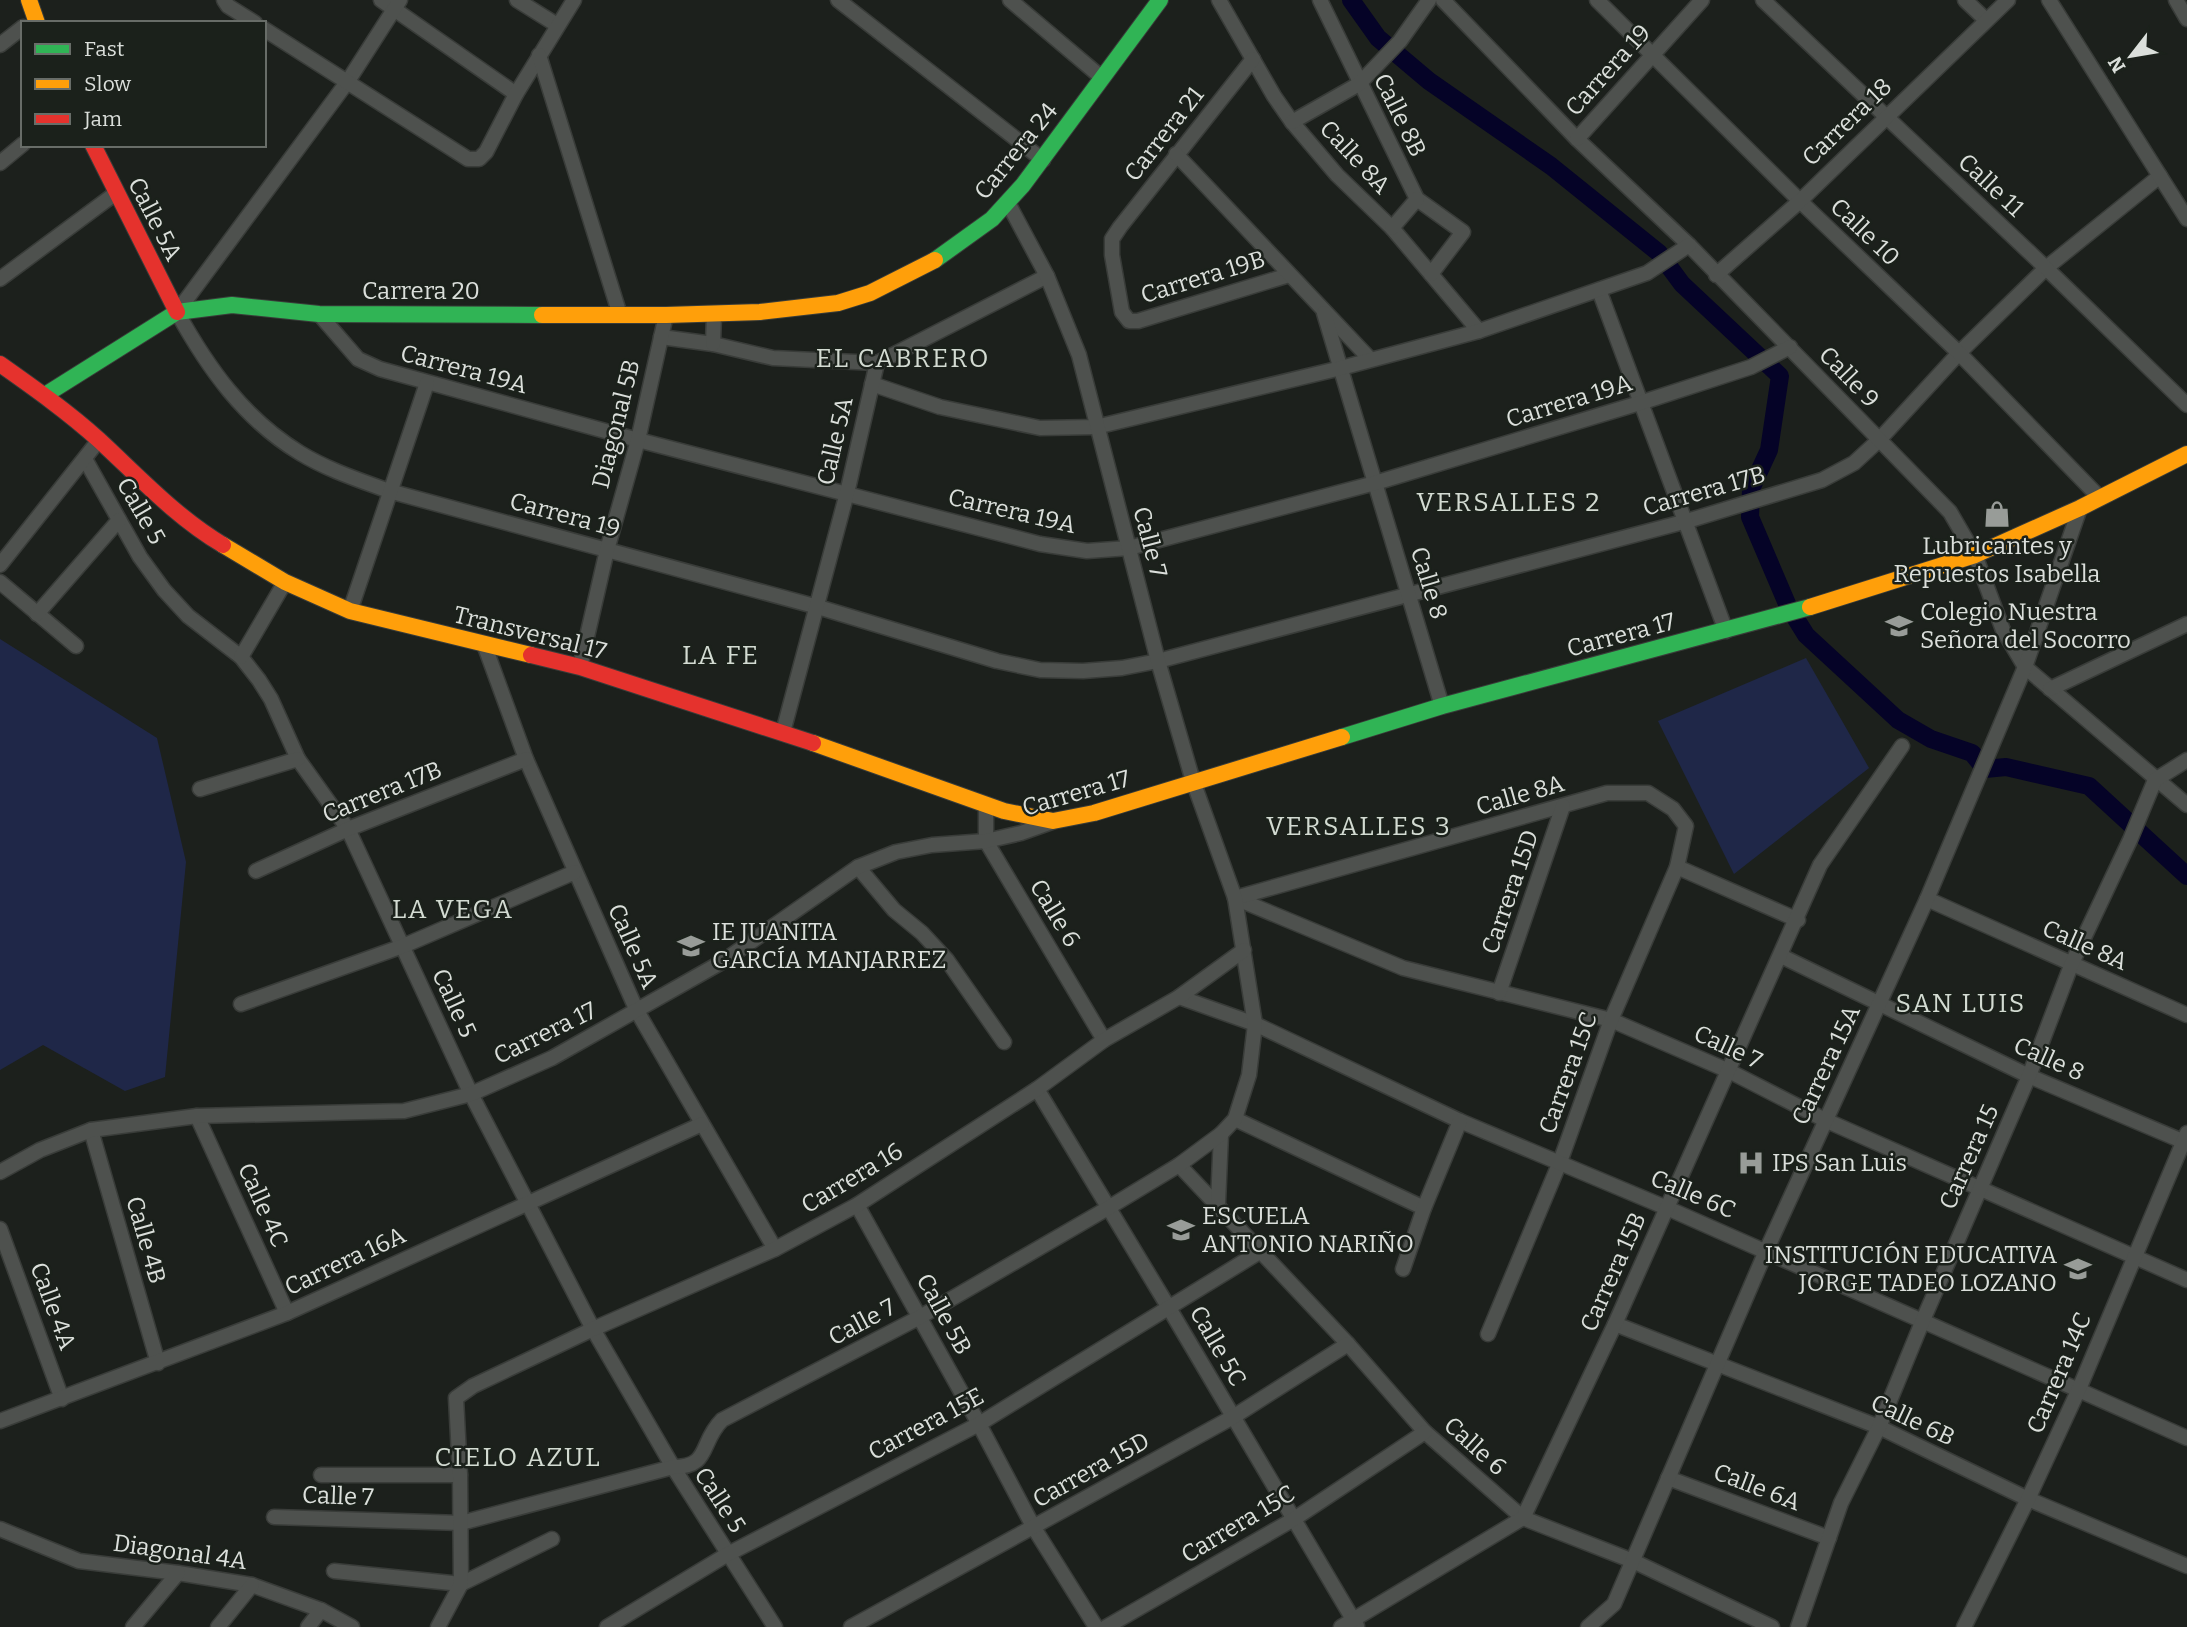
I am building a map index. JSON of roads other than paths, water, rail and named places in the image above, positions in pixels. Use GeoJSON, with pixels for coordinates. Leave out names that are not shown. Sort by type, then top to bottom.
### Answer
{"type":"FeatureCollection","features":[{"type":"Feature","properties":{"kind":"street"},"geometry":{"type":"LineString","coordinates":[[29,0],[31,21]]}},
{"type":"Feature","properties":{"kind":"street"},"geometry":{"type":"LineString","coordinates":[[224,0],[228,6],[252,21]]}},
{"type":"Feature","properties":{"kind":"street"},"geometry":{"type":"LineString","coordinates":[[381,0],[397,4],[516,94]]}},
{"type":"Feature","properties":{"kind":"street"},"geometry":{"type":"LineString","coordinates":[[517,0],[557,25]]}},
{"type":"Feature","properties":{"kind":"street"},"geometry":{"type":"LineString","coordinates":[[266,30],[468,159],[479,159],[486,152],[516,94],[574,0]]}},
{"type":"Feature","properties":{"kind":"street"},"geometry":{"type":"LineString","coordinates":[[838,0],[1043,160]]}},
{"type":"Feature","properties":{"kind":"street"},"geometry":{"type":"LineString","coordinates":[[1010,0],[1101,77]]}},
{"type":"Feature","properties":{"kind":"street","name":"Carrera 24"},"geometry":{"type":"LineString","coordinates":[[666,315],[838,303],[870,293],[940,257],[971,236],[1008,203],[1043,160],[1101,77],[1160,0]]}},
{"type":"Feature","properties":{"kind":"street","name":"Calle 8A"},"geometry":{"type":"LineString","coordinates":[[1219,0],[1292,122],[1338,175],[1392,228],[1479,331]]}},
{"type":"Feature","properties":{"kind":"street","name":"Calle 8B"},"geometry":{"type":"LineString","coordinates":[[1320,0],[1417,199],[1463,232],[1431,274]]}},
{"type":"Feature","properties":{"kind":"street"},"geometry":{"type":"LineString","coordinates":[[1292,122],[1359,84],[1400,41],[1429,0]]}},
{"type":"Feature","properties":{"kind":"street","name":"Calle 9"},"geometry":{"type":"LineString","coordinates":[[1443,0],[1577,139],[1689,245],[1950,512],[1975,555],[2003,630],[2025,667],[2187,805]]}},
{"type":"Feature","properties":{"kind":"street","name":"Calle 10"},"geometry":{"type":"LineString","coordinates":[[1597,0],[1800,201],[1959,353],[2100,498]]}},
{"type":"Feature","properties":{"kind":"street","name":"Carrera 19"},"geometry":{"type":"LineString","coordinates":[[1577,139],[1702,0]]}},
{"type":"Feature","properties":{"kind":"street","name":"Calle 11"},"geometry":{"type":"LineString","coordinates":[[1763,0],[2187,405]]}},
{"type":"Feature","properties":{"kind":"street"},"geometry":{"type":"LineString","coordinates":[[1965,0],[1986,20]]}},
{"type":"Feature","properties":{"kind":"street","name":"Carrera 18"},"geometry":{"type":"LineString","coordinates":[[1716,275],[1800,201],[2008,0]]}},
{"type":"Feature","properties":{"kind":"street"},"geometry":{"type":"LineString","coordinates":[[2049,0],[2187,219]]}},
{"type":"Feature","properties":{"kind":"street"},"geometry":{"type":"LineString","coordinates":[[2176,0],[2187,19]]}},
{"type":"Feature","properties":{"kind":"street"},"geometry":{"type":"LineString","coordinates":[[0,363],[46,395],[177,312],[348,81],[397,4]]}},
{"type":"Feature","properties":{"kind":"street"},"geometry":{"type":"LineString","coordinates":[[0,45],[21,30]]}},
{"type":"Feature","properties":{"kind":"street"},"geometry":{"type":"LineString","coordinates":[[539,55],[620,315]]}},
{"type":"Feature","properties":{"kind":"street","name":"Carrera 21"},"geometry":{"type":"LineString","coordinates":[[1129,321],[1122,312],[1112,255],[1112,239],[1253,59]]}},
{"type":"Feature","properties":{"kind":"street"},"geometry":{"type":"LineString","coordinates":[[0,163],[21,146]]}},
{"type":"Feature","properties":{"kind":"street","name":"Calle 5A"},"geometry":{"type":"LineString","coordinates":[[94,147],[177,312]]}},
{"type":"Feature","properties":{"kind":"street","name":"Calle 8"},"geometry":{"type":"LineString","coordinates":[[1176,154],[1370,359]]}},
{"type":"Feature","properties":{"kind":"street","name":"Carrera 17B"},"geometry":{"type":"LineString","coordinates":[[1158,661],[1687,521],[1822,480],[1854,463],[1879,440],[1959,353],[2046,268],[2160,176]]}},
{"type":"Feature","properties":{"kind":"street"},"geometry":{"type":"LineString","coordinates":[[0,277],[116,193]]}},
{"type":"Feature","properties":{"kind":"street"},"geometry":{"type":"LineString","coordinates":[[1392,228],[1417,199]]}},
{"type":"Feature","properties":{"kind":"street","name":"Calle 7"},"geometry":{"type":"LineString","coordinates":[[274,1517],[461,1522],[673,1467],[687,1467],[699,1461],[711,1431],[722,1420],[920,1317],[1108,1208],[1179,1165],[1221,1134],[1235,1119],[1249,1075],[1255,1024],[1235,898],[1193,781],[1158,661],[1079,355],[1047,276],[1008,203]]}},
{"type":"Feature","properties":{"kind":"street"},"geometry":{"type":"LineString","coordinates":[[872,384],[940,407],[1040,428],[1096,426],[1341,368],[1479,331],[1647,273],[1689,245]]}},
{"type":"Feature","properties":{"kind":"street","name":"Carrera 19B"},"geometry":{"type":"LineString","coordinates":[[1129,321],[1138,321],[1289,275]]}},
{"type":"Feature","properties":{"kind":"street"},"geometry":{"type":"LineString","coordinates":[[661,337],[713,344],[773,358],[877,363],[1047,276]]}},
{"type":"Feature","properties":{"kind":"street"},"geometry":{"type":"LineString","coordinates":[[1599,290],[1643,402],[1726,631]]}},
{"type":"Feature","properties":{"kind":"street","name":"Carrera 20"},"geometry":{"type":"LineString","coordinates":[[177,312],[232,305],[319,314],[666,315]]}},
{"type":"Feature","properties":{"kind":"street","name":"Carrera 19"},"geometry":{"type":"LineString","coordinates":[[177,312],[216,375],[240,405],[269,432],[301,454],[389,491],[818,607],[997,661],[1040,670],[1083,671],[1122,668],[1158,661]]}},
{"type":"Feature","properties":{"kind":"street"},"geometry":{"type":"LineString","coordinates":[[713,344],[714,313]]}},
{"type":"Feature","properties":{"kind":"street","name":"Calle 8"},"geometry":{"type":"LineString","coordinates":[[1324,313],[1442,706]]}},
{"type":"Feature","properties":{"kind":"street","name":"Carrera 19A"},"geometry":{"type":"LineString","coordinates":[[319,314],[358,359],[380,369],[638,440],[1040,544],[1087,551],[1129,548],[1375,483],[1751,367],[1790,347]]}},
{"type":"Feature","properties":{"kind":"street","name":"Diagonal 5B"},"geometry":{"type":"LineString","coordinates":[[580,667],[607,550],[638,440],[666,315]]}},
{"type":"Feature","properties":{"kind":"street","name":"Calle 5A"},"geometry":{"type":"LineString","coordinates":[[783,732],[818,607],[877,363]]}},
{"type":"Feature","properties":{"kind":"street"},"geometry":{"type":"LineString","coordinates":[[350,611],[427,383]]}},
{"type":"Feature","properties":{"kind":"street","name":"Transversal 17"},"geometry":{"type":"LineString","coordinates":[[46,395],[99,440],[146,486],[208,536],[285,582],[350,611],[580,667],[783,732],[986,805],[1026,817],[1053,821]]}},
{"type":"Feature","properties":{"kind":"street"},"geometry":{"type":"LineString","coordinates":[[0,565],[99,440]]}},
{"type":"Feature","properties":{"kind":"street","name":"Carrera 17"},"geometry":{"type":"LineString","coordinates":[[0,1172],[40,1150],[91,1130],[197,1116],[404,1111],[471,1094],[552,1058],[637,1011],[722,962],[858,867],[896,852],[932,845],[986,841],[1021,833],[1053,821],[1094,813],[1442,706],[1805,608],[1975,555],[2080,508],[2187,453]]}},
{"type":"Feature","properties":{"kind":"street","name":"Calle 5"},"geometry":{"type":"LineString","coordinates":[[85,459],[140,557],[164,590],[188,616],[241,657],[271,699],[298,759],[348,829],[471,1094],[593,1329],[673,1467],[775,1627]]}},
{"type":"Feature","properties":{"kind":"street","name":"Carrera 15A"},"geometry":{"type":"LineString","coordinates":[[1588,1627],[1614,1604],[1766,1251],[1927,899],[2025,667],[2080,508]]}},
{"type":"Feature","properties":{"kind":"street"},"geometry":{"type":"LineString","coordinates":[[37,614],[119,520]]}},
{"type":"Feature","properties":{"kind":"street"},"geometry":{"type":"LineString","coordinates":[[0,582],[76,646]]}},
{"type":"Feature","properties":{"kind":"street"},"geometry":{"type":"LineString","coordinates":[[241,657],[285,582]]}},
{"type":"Feature","properties":{"kind":"street"},"geometry":{"type":"LineString","coordinates":[[2050,689],[2187,624]]}},
{"type":"Feature","properties":{"kind":"street","name":"Calle 5A"},"geometry":{"type":"LineString","coordinates":[[484,644],[526,759],[637,1011],[775,1249]]}},
{"type":"Feature","properties":{"kind":"street","name":"Carrera 15B"},"geometry":{"type":"LineString","coordinates":[[1523,1518],[1615,1324],[1798,920],[1820,865],[1902,747]]}},
{"type":"Feature","properties":{"kind":"street"},"geometry":{"type":"LineString","coordinates":[[200,789],[298,759]]}},
{"type":"Feature","properties":{"kind":"street","name":"Carrera 17B"},"geometry":{"type":"LineString","coordinates":[[256,871],[348,829],[526,759]]}},
{"type":"Feature","properties":{"kind":"street"},"geometry":{"type":"LineString","coordinates":[[2155,780],[2187,760]]}},
{"type":"Feature","properties":{"kind":"street","name":"Carrera 15"},"geometry":{"type":"LineString","coordinates":[[1798,1627],[1841,1503],[1879,1427],[2029,1076],[2072,963],[2155,780]]}},
{"type":"Feature","properties":{"kind":"street","name":"Calle 8A"},"geometry":{"type":"LineString","coordinates":[[1235,898],[1607,793],[1648,793],[1673,809],[1686,826]]}},
{"type":"Feature","properties":{"kind":"street"},"geometry":{"type":"LineString","coordinates":[[986,805],[986,841]]}},
{"type":"Feature","properties":{"kind":"street","name":"Carrera 15D"},"geometry":{"type":"LineString","coordinates":[[1499,993],[1563,806]]}},
{"type":"Feature","properties":{"kind":"street","name":"Carrera 15C"},"geometry":{"type":"LineString","coordinates":[[1488,1334],[1560,1162],[1611,1020],[1677,867],[1686,826]]}},
{"type":"Feature","properties":{"kind":"street","name":"Calle 6"},"geometry":{"type":"LineString","coordinates":[[986,841],[1104,1040]]}},
{"type":"Feature","properties":{"kind":"street"},"geometry":{"type":"LineString","coordinates":[[858,867],[894,910],[922,933],[947,960],[1003,1042]]}},
{"type":"Feature","properties":{"kind":"street"},"geometry":{"type":"LineString","coordinates":[[1677,867],[1798,920]]}},
{"type":"Feature","properties":{"kind":"street"},"geometry":{"type":"LineString","coordinates":[[241,1004],[403,946],[575,873]]}},
{"type":"Feature","properties":{"kind":"street","name":"Calle 7"},"geometry":{"type":"LineString","coordinates":[[1235,898],[1403,968],[1611,1020],[1729,1070],[1825,1120],[2187,1280]]}},
{"type":"Feature","properties":{"kind":"street","name":"Calle 8A"},"geometry":{"type":"LineString","coordinates":[[1927,899],[2187,1015]]}},
{"type":"Feature","properties":{"kind":"street","name":"Carrera 16"},"geometry":{"type":"LineString","coordinates":[[460,1475],[456,1398],[473,1386],[593,1329],[775,1249],[857,1205],[1037,1089],[1104,1040],[1179,998],[1244,950]]}},
{"type":"Feature","properties":{"kind":"street","name":"Calle 8"},"geometry":{"type":"LineString","coordinates":[[1781,956],[2029,1076],[2186,1139]]}},
{"type":"Feature","properties":{"kind":"street","name":"Calle 6C"},"geometry":{"type":"LineString","coordinates":[[1179,998],[1255,1024],[1460,1121],[1766,1251],[2187,1438]]}},
{"type":"Feature","properties":{"kind":"street","name":"Calle 5C"},"geometry":{"type":"LineString","coordinates":[[1037,1089],[1294,1519],[1350,1625]]}},
{"type":"Feature","properties":{"kind":"street","name":"Calle 4C"},"geometry":{"type":"LineString","coordinates":[[197,1116],[287,1313]]}},
{"type":"Feature","properties":{"kind":"street"},"geometry":{"type":"LineString","coordinates":[[1235,1119],[1424,1208]]}},
{"type":"Feature","properties":{"kind":"street"},"geometry":{"type":"LineString","coordinates":[[1403,1269],[1424,1208],[1460,1121]]}},
{"type":"Feature","properties":{"kind":"street","name":"Carrera 16A"},"geometry":{"type":"LineString","coordinates":[[0,1421],[287,1313],[702,1124]]}},
{"type":"Feature","properties":{"kind":"street","name":"Calle 4B"},"geometry":{"type":"LineString","coordinates":[[91,1130],[158,1363]]}},
{"type":"Feature","properties":{"kind":"street"},"geometry":{"type":"LineString","coordinates":[[1218,1203],[1221,1134]]}},
{"type":"Feature","properties":{"kind":"street","name":"Carrera 14C"},"geometry":{"type":"LineString","coordinates":[[1964,1627],[2028,1499],[2078,1390],[2186,1139]]}},
{"type":"Feature","properties":{"kind":"street","name":"Calle 6"},"geometry":{"type":"LineString","coordinates":[[1179,1165],[1218,1203],[1348,1344],[1425,1432],[1523,1518],[1633,1561],[1772,1627]]}},
{"type":"Feature","properties":{"kind":"street","name":"Calle 5B"},"geometry":{"type":"LineString","coordinates":[[857,1205],[1034,1528],[1096,1627]]}},
{"type":"Feature","properties":{"kind":"street","name":"Calle 4A"},"geometry":{"type":"LineString","coordinates":[[0,1229],[62,1399]]}},
{"type":"Feature","properties":{"kind":"street","name":"Carrera 15E"},"geometry":{"type":"LineString","coordinates":[[607,1627],[729,1554],[979,1424],[1261,1251]]}},
{"type":"Feature","properties":{"kind":"street","name":"Calle 6B"},"geometry":{"type":"LineString","coordinates":[[1615,1324],[1879,1427],[2028,1499],[2187,1566]]}},
{"type":"Feature","properties":{"kind":"street","name":"Carrera 15D"},"geometry":{"type":"LineString","coordinates":[[851,1627],[1233,1417],[1348,1344]]}},
{"type":"Feature","properties":{"kind":"street","name":"Carrera 15C"},"geometry":{"type":"LineString","coordinates":[[1106,1627],[1294,1519],[1425,1432]]}},
{"type":"Feature","properties":{"kind":"street"},"geometry":{"type":"LineString","coordinates":[[321,1475],[460,1475],[461,1584],[438,1627]]}},
{"type":"Feature","properties":{"kind":"street","name":"Calle 6A"},"geometry":{"type":"LineString","coordinates":[[1668,1478],[1829,1538]]}},
{"type":"Feature","properties":{"kind":"street"},"geometry":{"type":"LineString","coordinates":[[1350,1625],[1523,1518]]}},
{"type":"Feature","properties":{"kind":"street","name":"Diagonal 4A"},"geometry":{"type":"LineString","coordinates":[[0,1529],[79,1561],[252,1585],[321,1610],[352,1627]]}},
{"type":"Feature","properties":{"kind":"street"},"geometry":{"type":"LineString","coordinates":[[334,1571],[461,1584],[552,1539]]}},
{"type":"Feature","properties":{"kind":"street"},"geometry":{"type":"LineString","coordinates":[[132,1627],[178,1573]]}},
{"type":"Feature","properties":{"kind":"street"},"geometry":{"type":"LineString","coordinates":[[218,1627],[252,1585]]}},
{"type":"Feature","properties":{"kind":"street"},"geometry":{"type":"LineString","coordinates":[[308,1627],[321,1610]]}},
{"type":"Feature","properties":{"kind":"waterway"},"geometry":{"type":"LineString","coordinates":[[1351,0],[1378,38],[1429,81],[1551,166],[1659,253],[1682,284],[1780,376],[1769,450],[1751,489],[1750,517],[1788,606],[1806,635],[1898,720],[1931,739],[1972,753],[1985,769],[2006,767],[2089,786],[2187,876]]}},
{"type":"Feature","properties":{"kind":"place","name":"Lubricantes y Repuestos Isabella"},"geometry":{"type":"Point","coordinates":[1997,514]}},
{"type":"Feature","properties":{"kind":"place","name":"Colegio Nuestra Señora del Socorro"},"geometry":{"type":"Point","coordinates":[1899,626]}},
{"type":"Feature","properties":{"kind":"place","name":"IE JUANITA GARCÍA MANJARREZ"},"geometry":{"type":"Point","coordinates":[691,946]}},
{"type":"Feature","properties":{"kind":"place","name":"IPS San Luis"},"geometry":{"type":"Point","coordinates":[1751,1163]}},
{"type":"Feature","properties":{"kind":"place","name":"ESCUELA ANTONIO NARIÑO"},"geometry":{"type":"Point","coordinates":[1181,1230]}},
{"type":"Feature","properties":{"kind":"place","name":"INSTITUCIÓN EDUCATIVA JORGE TADEO LOZANO"},"geometry":{"type":"Point","coordinates":[2078,1269]}},
{"type":"Feature","properties":{"kind":"district","name":"EL CABRERO"},"geometry":{"type":"Point","coordinates":[903,358]}},
{"type":"Feature","properties":{"kind":"district","name":"VERSALLES 2"},"geometry":{"type":"Point","coordinates":[1509,502]}},
{"type":"Feature","properties":{"kind":"district","name":"LA FE"},"geometry":{"type":"Point","coordinates":[721,655]}},
{"type":"Feature","properties":{"kind":"district","name":"VERSALLES 3"},"geometry":{"type":"Point","coordinates":[1359,826]}},
{"type":"Feature","properties":{"kind":"district","name":"LA VEGA"},"geometry":{"type":"Point","coordinates":[453,909]}},
{"type":"Feature","properties":{"kind":"district","name":"SAN LUIS"},"geometry":{"type":"Point","coordinates":[1961,1003]}},
{"type":"Feature","properties":{"kind":"district","name":"CIELO AZUL"},"geometry":{"type":"Point","coordinates":[518,1457]}}]}
